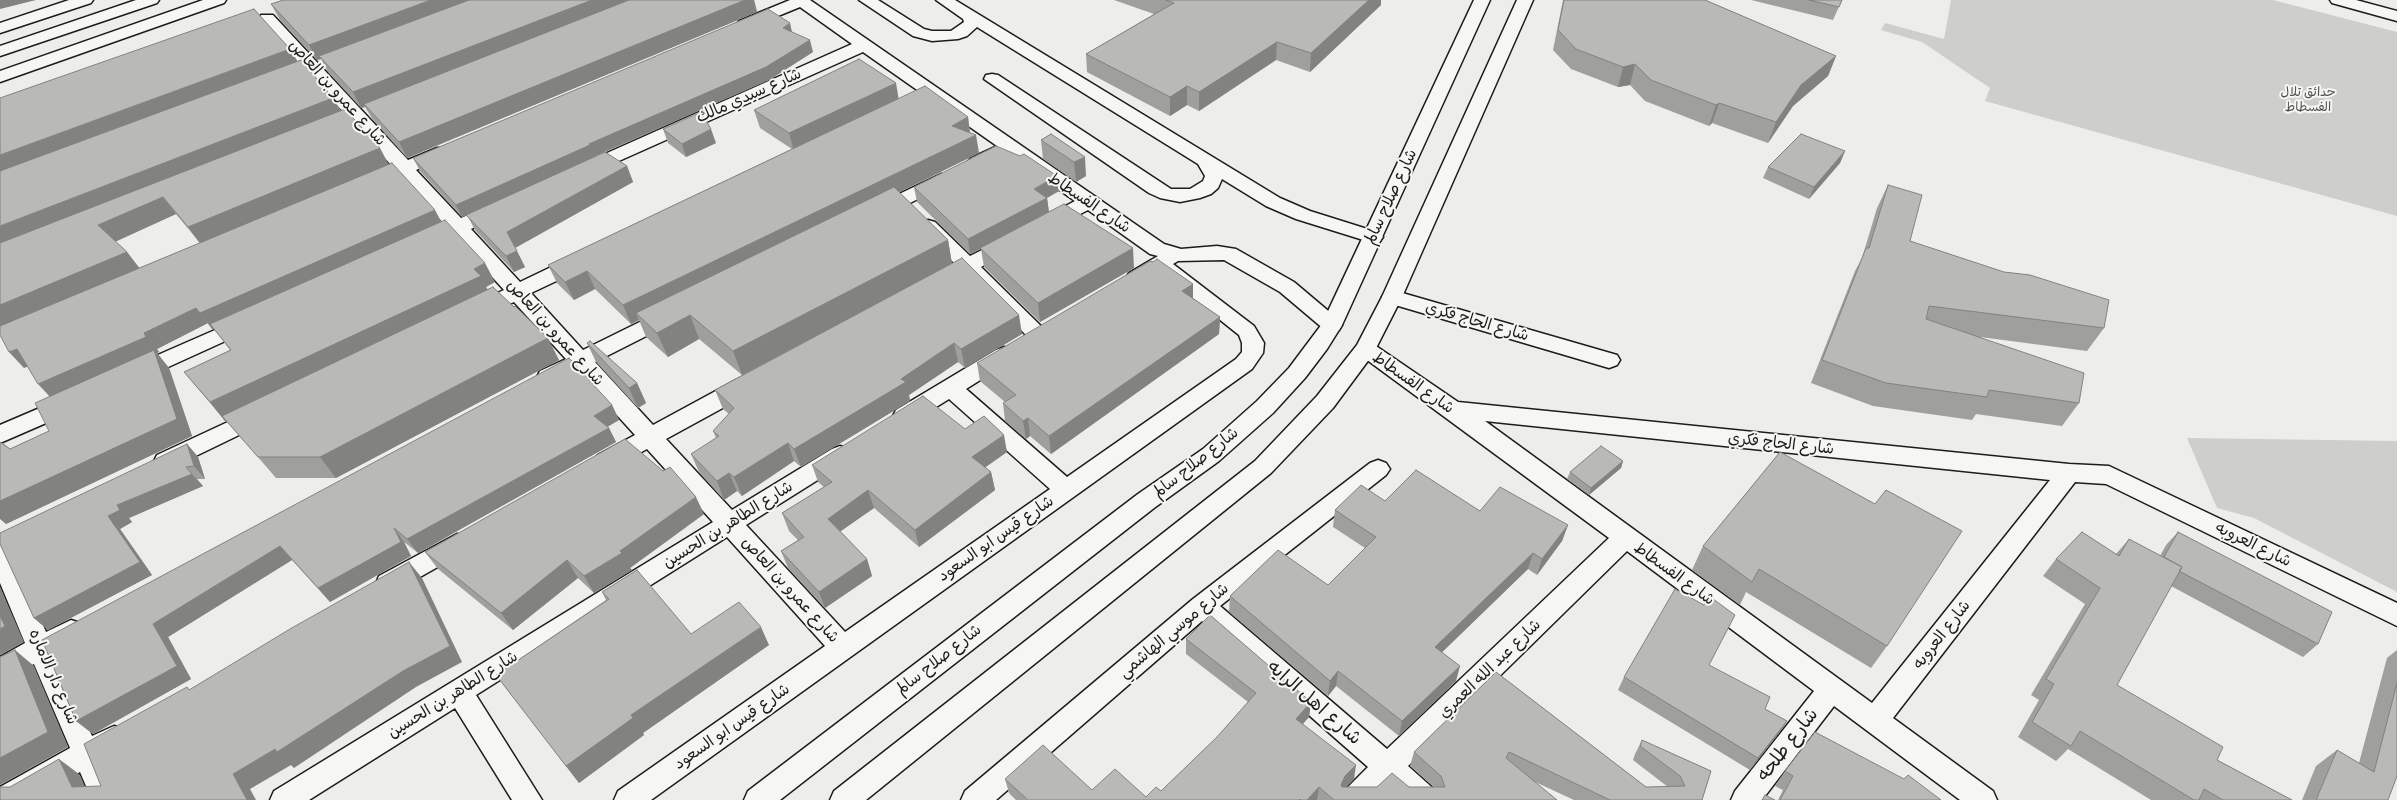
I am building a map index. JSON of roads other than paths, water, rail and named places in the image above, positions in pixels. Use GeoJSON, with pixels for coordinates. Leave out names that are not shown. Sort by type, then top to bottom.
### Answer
{"type":"FeatureCollection","features":[{"type":"Feature","properties":{"kind":"main road"},"geometry":{"type":"LineString","coordinates":[[0,28],[85,0]]}},
{"type":"Feature","properties":{"kind":"main road"},"geometry":{"type":"LineString","coordinates":[[0,52],[151,0]]}},
{"type":"Feature","properties":{"kind":"main road"},"geometry":{"type":"LineString","coordinates":[[0,78],[218,0]]}},
{"type":"Feature","properties":{"kind":"main road"},"geometry":{"type":"LineString","coordinates":[[727,32],[800,0]]}},
{"type":"Feature","properties":{"kind":"main road","name":"شارع الفسطاط"},"geometry":{"type":"LineString","coordinates":[[800,0],[1008,147],[1156,249],[1168,259],[1217,252],[1229,254],[1287,287],[1332,325]]}},
{"type":"Feature","properties":{"kind":"main road"},"geometry":{"type":"LineString","coordinates":[[867,0],[920,33],[932,36],[952,36],[961,32],[972,23],[971,16]]}},
{"type":"Feature","properties":{"kind":"main road","name":"شارع صلاح سالم"},"geometry":{"type":"LineString","coordinates":[[758,800],[1146,501],[1211,455],[1265,407],[1297,373],[1320,344],[1332,325],[1482,0]]}},
{"type":"Feature","properties":{"kind":"main road"},"geometry":{"type":"LineString","coordinates":[[844,800],[1263,467],[1325,402],[1366,349],[1392,297],[1405,264],[1525,0]]}},
{"type":"Feature","properties":{"kind":"main road"},"geometry":{"type":"LineString","coordinates":[[2338,0],[2397,16]]}},
{"type":"Feature","properties":{"kind":"main road"},"geometry":{"type":"LineString","coordinates":[[951,1],[971,16],[1206,162],[1287,209],[1373,237]]}},
{"type":"Feature","properties":{"kind":"main road","name":"شارع عمرو بن العاص"},"geometry":{"type":"LineString","coordinates":[[267,18],[843,648]]}},
{"type":"Feature","properties":{"kind":"main road"},"geometry":{"type":"LineString","coordinates":[[31,41],[24,51],[26,56],[31,59],[48,60]]}},
{"type":"Feature","properties":{"kind":"main road","name":"شارع سيدي مالك"},"geometry":{"type":"LineString","coordinates":[[567,178],[864,45]]}},
{"type":"Feature","properties":{"kind":"main road"},"geometry":{"type":"LineString","coordinates":[[992,79],[1156,189],[1167,194],[1180,196],[1193,194],[1204,190],[1211,184],[1214,176],[1206,162]]}},
{"type":"Feature","properties":{"kind":"main road"},"geometry":{"type":"LineString","coordinates":[[912,103],[933,93]]}},
{"type":"Feature","properties":{"kind":"main road"},"geometry":{"type":"LineString","coordinates":[[353,190],[456,146]]}},
{"type":"Feature","properties":{"kind":"main road"},"geometry":{"type":"LineString","coordinates":[[858,221],[1008,147]]}},
{"type":"Feature","properties":{"kind":"main road"},"geometry":{"type":"LineString","coordinates":[[901,200],[969,265],[1038,335]]}},
{"type":"Feature","properties":{"kind":"main road"},"geometry":{"type":"LineString","coordinates":[[920,291],[1087,202]]}},
{"type":"Feature","properties":{"kind":"main road"},"geometry":{"type":"LineString","coordinates":[[408,250],[509,204]]}},
{"type":"Feature","properties":{"kind":"main road"},"geometry":{"type":"LineString","coordinates":[[460,319],[596,254]]}},
{"type":"Feature","properties":{"kind":"main road"},"geometry":{"type":"LineString","coordinates":[[1119,287],[1168,259]]}},
{"type":"Feature","properties":{"kind":"main road","name":"شارع قيس ابو السعود"},"geometry":{"type":"LineString","coordinates":[[628,800],[1244,364],[1252,353],[1253,343],[1247,331],[1168,259]]}},
{"type":"Feature","properties":{"kind":"main road","name":"شارع الحاج فكري"},"geometry":{"type":"LineString","coordinates":[[1392,297],[1609,360]]}},
{"type":"Feature","properties":{"kind":"main road"},"geometry":{"type":"LineString","coordinates":[[531,386],[687,307]]}},
{"type":"Feature","properties":{"kind":"main road"},"geometry":{"type":"LineString","coordinates":[[116,382],[262,316]]}},
{"type":"Feature","properties":{"kind":"main road"},"geometry":{"type":"LineString","coordinates":[[883,428],[1058,323]]}},
{"type":"Feature","properties":{"kind":"main road","name":"شارع الفسطاط"},"geometry":{"type":"LineString","coordinates":[[1366,349],[1453,410],[1983,800]]}},
{"type":"Feature","properties":{"kind":"main road"},"geometry":{"type":"LineString","coordinates":[[587,472],[650,436],[761,377]]}},
{"type":"Feature","properties":{"kind":"main road"},"geometry":{"type":"LineString","coordinates":[[950,387],[1066,490]]}},
{"type":"Feature","properties":{"kind":"main road"},"geometry":{"type":"LineString","coordinates":[[0,435],[87,395]]}},
{"type":"Feature","properties":{"kind":"main road"},"geometry":{"type":"LineString","coordinates":[[151,468],[280,406]]}},
{"type":"Feature","properties":{"kind":"main road","name":"شارع الحاج فكري"},"geometry":{"type":"LineString","coordinates":[[1453,410],[2069,473],[2109,475]]}},
{"type":"Feature","properties":{"kind":"main road","name":"شارع الطاهر بن الحسين"},"geometry":{"type":"LineString","coordinates":[[284,800],[857,445]]}},
{"type":"Feature","properties":{"kind":"main road","name":"شارع موسي الهاشمي"},"geometry":{"type":"LineString","coordinates":[[986,797],[1202,606],[1378,469]]}},
{"type":"Feature","properties":{"kind":"main road","name":"شارع العروبه"},"geometry":{"type":"LineString","coordinates":[[1874,721],[2069,473]]}},
{"type":"Feature","properties":{"kind":"main road","name":"شارع العروبه"},"geometry":{"type":"LineString","coordinates":[[2109,475],[2397,615]]}},
{"type":"Feature","properties":{"kind":"main road"},"geometry":{"type":"LineString","coordinates":[[371,593],[476,534]]}},
{"type":"Feature","properties":{"kind":"main road","name":"شارع عبد الله العمري"},"geometry":{"type":"LineString","coordinates":[[1354,800],[1388,767],[1499,676],[1625,538]]}},
{"type":"Feature","properties":{"kind":"main road","name":"شارع دار الاماره"},"geometry":{"type":"LineString","coordinates":[[2,544],[41,648],[106,800]]}},
{"type":"Feature","properties":{"kind":"main road","name":"شارع اهل الرايه"},"geometry":{"type":"LineString","coordinates":[[1202,606],[1426,800]]}},
{"type":"Feature","properties":{"kind":"main road"},"geometry":{"type":"LineString","coordinates":[[0,670],[90,622]]}},
{"type":"Feature","properties":{"kind":"main road","name":"شارع طلحه"},"geometry":{"type":"LineString","coordinates":[[1745,800],[1831,689]]}},
{"type":"Feature","properties":{"kind":"main road"},"geometry":{"type":"LineString","coordinates":[[459,692],[528,800]]}},
{"type":"Feature","properties":{"kind":"main road"},"geometry":{"type":"LineString","coordinates":[[4,800],[135,726]]}},
{"type":"Feature","properties":{"kind":"park label","name":"حدائق تلال الفسطاط"},"geometry":{"type":"Point","coordinates":[2308,100]}}]}
